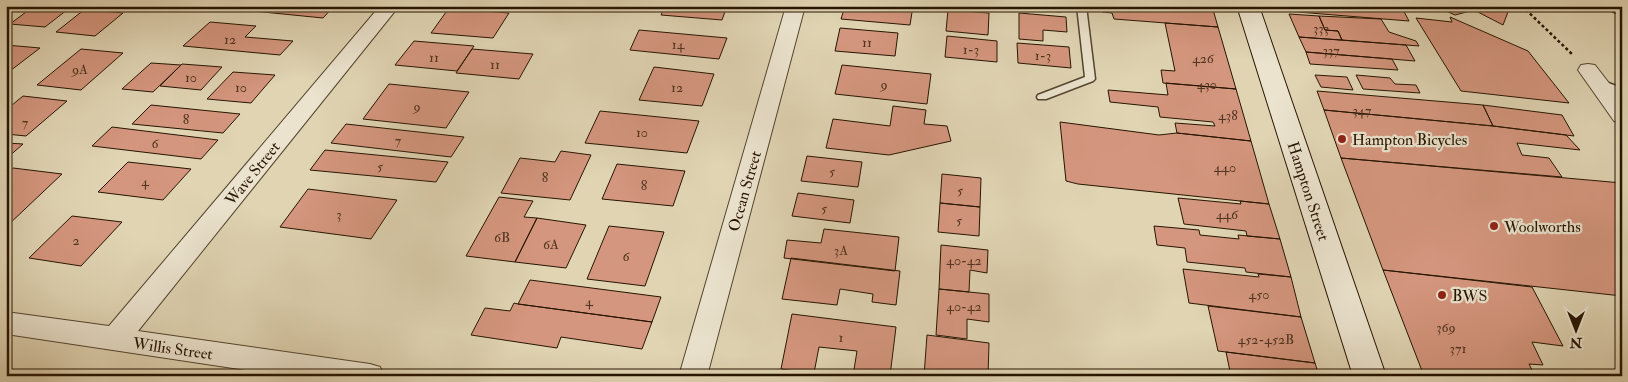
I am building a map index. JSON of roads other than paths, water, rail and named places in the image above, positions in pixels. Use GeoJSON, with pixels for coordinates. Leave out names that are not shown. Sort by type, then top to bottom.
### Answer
{"type":"FeatureCollection","features":[{"type":"Feature","properties":{"kind":"main road","name":"Hampton Street"},"geometry":{"type":"LineString","coordinates":[[1248,6],[1370,376]]}},
{"type":"Feature","properties":{"kind":"street","name":"Wave Street"},"geometry":{"type":"LineString","coordinates":[[115,339],[390,6]]}},
{"type":"Feature","properties":{"kind":"street","name":"Ocean Street"},"geometry":{"type":"LineString","coordinates":[[693,376],[796,6]]}},
{"type":"Feature","properties":{"kind":"street"},"geometry":{"type":"LineString","coordinates":[[1592,76],[1622,116]]}},
{"type":"Feature","properties":{"kind":"street","name":"Willis Street"},"geometry":{"type":"LineString","coordinates":[[6,323],[370,376]]}},
{"type":"Feature","properties":{"kind":"lane"},"geometry":{"type":"LineString","coordinates":[[1042,97],[1090,78],[1081,6]]}},
{"type":"Feature","properties":{"kind":"lane"},"geometry":{"type":"LineString","coordinates":[[1592,76],[1622,92]]}},
{"type":"Feature","properties":{"kind":"railway"},"geometry":{"type":"LineString","coordinates":[[1602,6],[1622,14]]}},
{"type":"Feature","properties":{"kind":"place","name":"Hampton Bicycles"},"geometry":{"type":"Point","coordinates":[1342,139]}},
{"type":"Feature","properties":{"kind":"place","name":"Woolworths"},"geometry":{"type":"Point","coordinates":[1494,226]}},
{"type":"Feature","properties":{"kind":"place","name":"BWS"},"geometry":{"type":"Point","coordinates":[1442,295]}}]}
